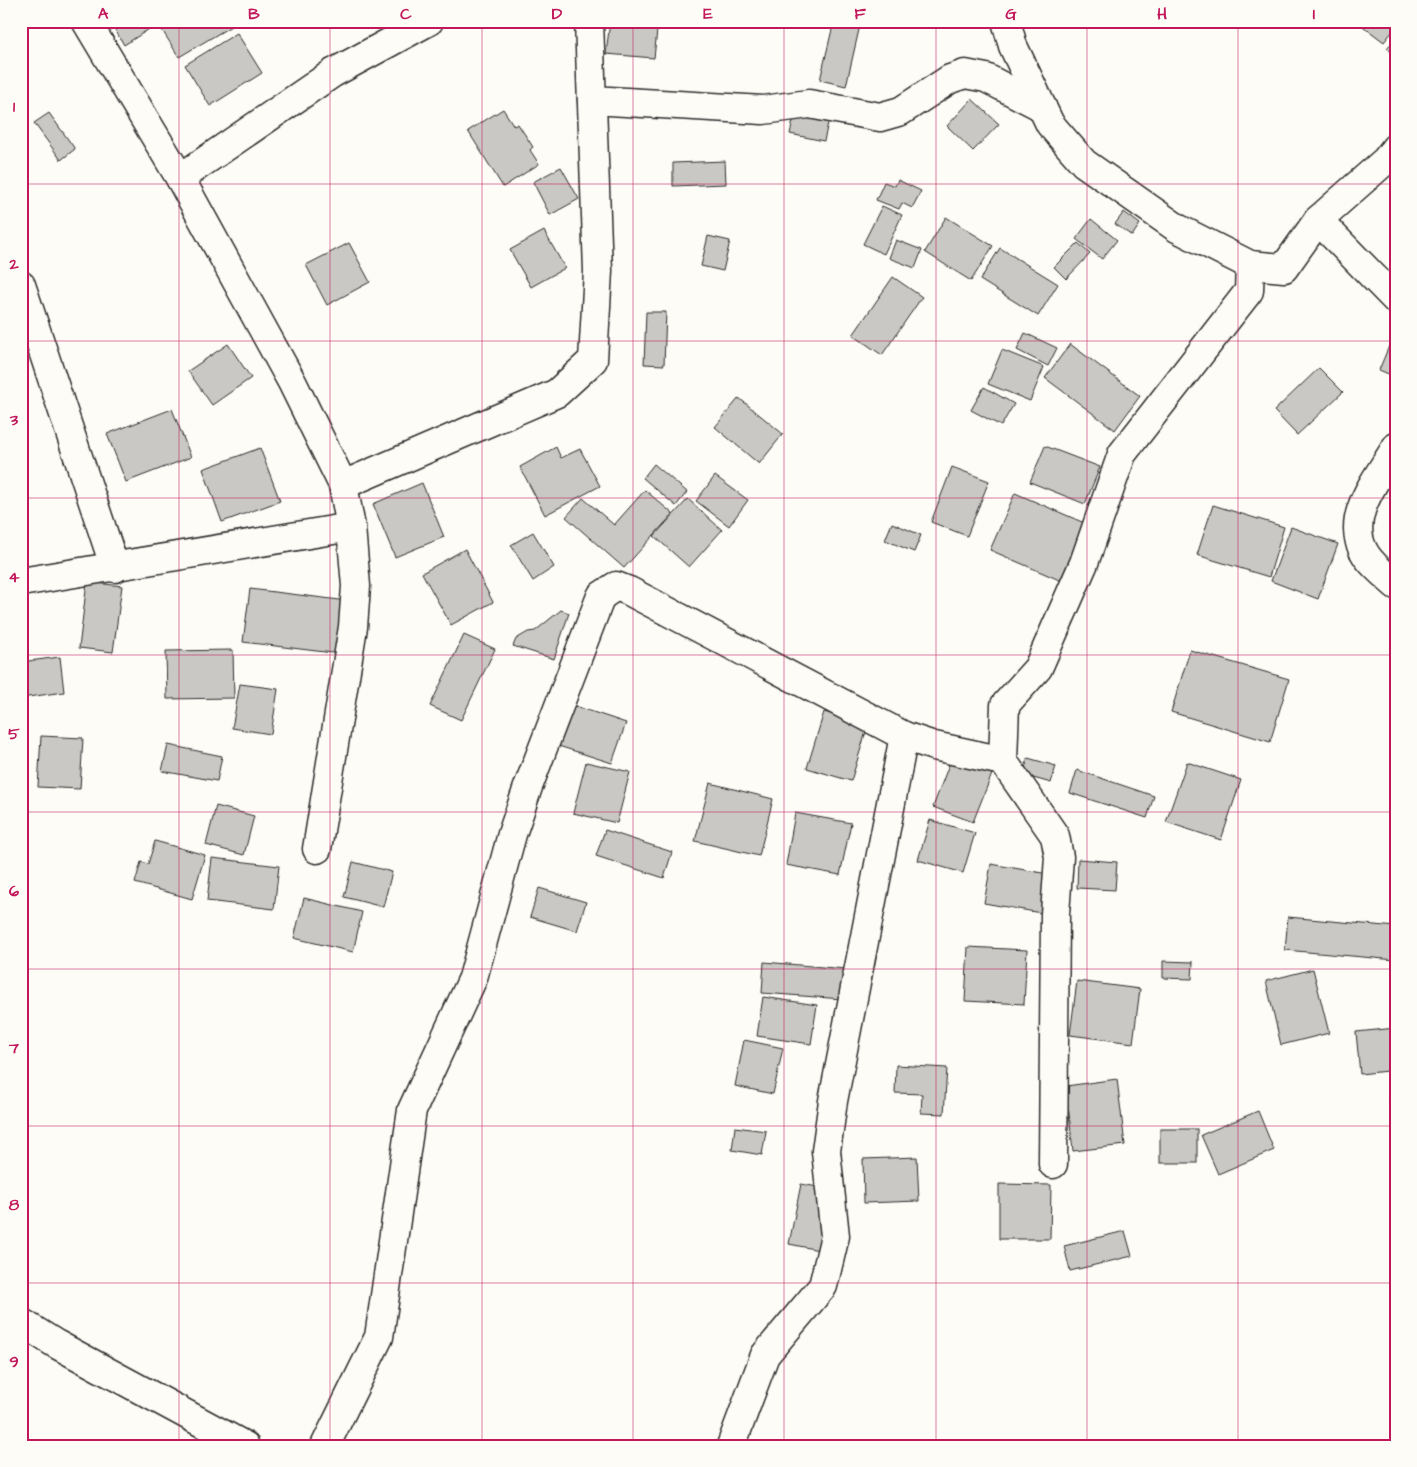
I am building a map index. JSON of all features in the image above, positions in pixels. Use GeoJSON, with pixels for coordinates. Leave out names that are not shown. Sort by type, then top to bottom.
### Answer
{"type":"FeatureCollection","features":[{"type":"Feature","properties":{"kind":"street"},"geometry":{"type":"LineString","coordinates":[[86,21],[180,178],[292,382],[343,484],[351,527],[356,586],[353,627],[316,849]]}},
{"type":"Feature","properties":{"kind":"street"},"geometry":{"type":"LineString","coordinates":[[180,178],[333,73],[429,21]]}},
{"type":"Feature","properties":{"kind":"street"},"geometry":{"type":"LineString","coordinates":[[343,484],[557,393],[593,360],[598,271],[589,21]]}},
{"type":"Feature","properties":{"kind":"street"},"geometry":{"type":"LineString","coordinates":[[1006,21],[1013,46],[1050,124],[1084,164],[1178,228],[1250,265],[1284,268],[1318,220],[1386,160],[1396,147]]}},
{"type":"Feature","properties":{"kind":"street"},"geometry":{"type":"LineString","coordinates":[[592,100],[763,110],[809,104],[880,117],[901,111],[950,79],[965,74],[986,78],[1042,107]]}},
{"type":"Feature","properties":{"kind":"street"},"geometry":{"type":"LineString","coordinates":[[1318,220],[1396,300]]}},
{"type":"Feature","properties":{"kind":"street"},"geometry":{"type":"LineString","coordinates":[[1053,1164],[1055,914],[1059,857],[1055,836],[1003,761],[1005,705],[1038,668],[1084,563],[1122,454],[1250,290],[1250,265]]}},
{"type":"Feature","properties":{"kind":"street"},"geometry":{"type":"LineString","coordinates":[[21,285],[114,568]]}},
{"type":"Feature","properties":{"kind":"street"},"geometry":{"type":"LineString","coordinates":[[1396,447],[1360,508],[1357,533],[1366,555],[1396,586]]}},
{"type":"Feature","properties":{"kind":"street"},"geometry":{"type":"LineString","coordinates":[[21,582],[351,527]]}},
{"type":"Feature","properties":{"kind":"street"},"geometry":{"type":"LineString","coordinates":[[326,1446],[379,1337],[412,1110],[473,978],[512,834],[601,596],[616,586],[629,591],[904,736],[934,746],[1003,761]]}},
{"type":"Feature","properties":{"kind":"street"},"geometry":{"type":"LineString","coordinates":[[731,1446],[765,1355],[823,1286],[835,1236],[826,1151],[833,1101],[904,736]]}},
{"type":"Feature","properties":{"kind":"street"},"geometry":{"type":"LineString","coordinates":[[21,1322],[56,1344],[245,1446]]}},
{"type":"Feature","properties":{"kind":"building"},"geometry":{"type":"Polygon","coordinates":[[[110,21],[162,21],[124,45],[110,21]]]}},
{"type":"Feature","properties":{"kind":"building"},"geometry":{"type":"Polygon","coordinates":[[[176,21],[238,22],[179,57],[162,30],[176,21]]]}},
{"type":"Feature","properties":{"kind":"building"},"geometry":{"type":"Polygon","coordinates":[[[610,21],[658,21],[654,58],[606,54],[610,21]]]}},
{"type":"Feature","properties":{"kind":"building"},"geometry":{"type":"Polygon","coordinates":[[[834,21],[861,21],[846,86],[820,80],[834,21]]]}},
{"type":"Feature","properties":{"kind":"building"},"geometry":{"type":"Polygon","coordinates":[[[1356,21],[1396,21],[1396,27],[1384,42],[1356,21]]]}},
{"type":"Feature","properties":{"kind":"building"},"geometry":{"type":"Polygon","coordinates":[[[237,33],[262,73],[210,106],[185,65],[237,33]]]}},
{"type":"Feature","properties":{"kind":"building"},"geometry":{"type":"Polygon","coordinates":[[[1396,38],[1396,56],[1387,48],[1396,38]]]}},
{"type":"Feature","properties":{"kind":"building"},"geometry":{"type":"Polygon","coordinates":[[[972,99],[999,124],[973,151],[947,126],[972,99]]]}},
{"type":"Feature","properties":{"kind":"building"},"geometry":{"type":"Polygon","coordinates":[[[796,107],[830,114],[824,141],[790,134],[796,107]]]}},
{"type":"Feature","properties":{"kind":"building"},"geometry":{"type":"Polygon","coordinates":[[[503,109],[514,126],[518,124],[533,147],[530,150],[539,164],[503,187],[468,131],[503,109]]]}},
{"type":"Feature","properties":{"kind":"building"},"geometry":{"type":"Polygon","coordinates":[[[49,113],[75,149],[61,160],[34,123],[49,113]]]}},
{"type":"Feature","properties":{"kind":"building"},"geometry":{"type":"Polygon","coordinates":[[[725,161],[726,184],[673,186],[673,163],[725,161]]]}},
{"type":"Feature","properties":{"kind":"building"},"geometry":{"type":"Polygon","coordinates":[[[561,167],[579,199],[550,215],[533,182],[561,167]]]}},
{"type":"Feature","properties":{"kind":"building"},"geometry":{"type":"Polygon","coordinates":[[[898,180],[921,191],[912,208],[902,203],[899,209],[876,200],[884,182],[895,186],[898,180]]]}},
{"type":"Feature","properties":{"kind":"building"},"geometry":{"type":"Polygon","coordinates":[[[882,206],[902,215],[884,254],[863,244],[882,206]]]}},
{"type":"Feature","properties":{"kind":"building"},"geometry":{"type":"Polygon","coordinates":[[[1124,212],[1140,224],[1132,236],[1115,224],[1124,212]]]}},
{"type":"Feature","properties":{"kind":"building"},"geometry":{"type":"Polygon","coordinates":[[[946,217],[993,246],[971,281],[925,252],[946,217]]]}},
{"type":"Feature","properties":{"kind":"building"},"geometry":{"type":"Polygon","coordinates":[[[1091,219],[1117,240],[1102,259],[1076,239],[1091,219]]]}},
{"type":"Feature","properties":{"kind":"building"},"geometry":{"type":"Polygon","coordinates":[[[544,231],[565,268],[531,287],[510,250],[544,231]]]}},
{"type":"Feature","properties":{"kind":"building"},"geometry":{"type":"Polygon","coordinates":[[[708,236],[730,241],[723,271],[701,266],[708,236]]]}},
{"type":"Feature","properties":{"kind":"building"},"geometry":{"type":"Polygon","coordinates":[[[896,240],[922,250],[915,268],[889,258],[896,240]]]}},
{"type":"Feature","properties":{"kind":"building"},"geometry":{"type":"Polygon","coordinates":[[[349,243],[370,282],[327,305],[306,265],[349,243]]]}},
{"type":"Feature","properties":{"kind":"building"},"geometry":{"type":"Polygon","coordinates":[[[1078,243],[1090,254],[1066,279],[1054,267],[1078,243]]]}},
{"type":"Feature","properties":{"kind":"building"},"geometry":{"type":"Polygon","coordinates":[[[1000,248],[1058,284],[1038,316],[980,280],[1000,248]]]}},
{"type":"Feature","properties":{"kind":"building"},"geometry":{"type":"Polygon","coordinates":[[[893,277],[922,297],[882,355],[853,335],[893,277]]]}},
{"type":"Feature","properties":{"kind":"building"},"geometry":{"type":"Polygon","coordinates":[[[646,312],[666,312],[664,365],[644,364],[646,312]]]}},
{"type":"Feature","properties":{"kind":"building"},"geometry":{"type":"Polygon","coordinates":[[[1025,333],[1057,348],[1048,366],[1017,350],[1025,333]]]}},
{"type":"Feature","properties":{"kind":"building"},"geometry":{"type":"Polygon","coordinates":[[[228,344],[251,378],[212,405],[188,371],[228,344]]]}},
{"type":"Feature","properties":{"kind":"building"},"geometry":{"type":"Polygon","coordinates":[[[1070,344],[1140,396],[1115,430],[1045,378],[1070,344]]]}},
{"type":"Feature","properties":{"kind":"building"},"geometry":{"type":"Polygon","coordinates":[[[1389,346],[1396,349],[1396,377],[1379,370],[1389,346]]]}},
{"type":"Feature","properties":{"kind":"building"},"geometry":{"type":"Polygon","coordinates":[[[1002,350],[1044,367],[1030,401],[988,384],[1002,350]]]}},
{"type":"Feature","properties":{"kind":"building"},"geometry":{"type":"Polygon","coordinates":[[[1319,368],[1343,392],[1297,435],[1274,411],[1319,368]]]}},
{"type":"Feature","properties":{"kind":"building"},"geometry":{"type":"Polygon","coordinates":[[[984,387],[1014,404],[1001,426],[971,410],[984,387]]]}},
{"type":"Feature","properties":{"kind":"building"},"geometry":{"type":"Polygon","coordinates":[[[739,398],[783,434],[759,464],[715,427],[739,398]]]}},
{"type":"Feature","properties":{"kind":"building"},"geometry":{"type":"Polygon","coordinates":[[[172,409],[191,457],[126,482],[107,434],[172,409]]]}},
{"type":"Feature","properties":{"kind":"building"},"geometry":{"type":"Polygon","coordinates":[[[1045,446],[1100,467],[1085,504],[1030,482],[1045,446]]]}},
{"type":"Feature","properties":{"kind":"building"},"geometry":{"type":"Polygon","coordinates":[[[556,447],[561,458],[580,449],[600,486],[545,515],[520,467],[556,447]]]}},
{"type":"Feature","properties":{"kind":"building"},"geometry":{"type":"Polygon","coordinates":[[[260,448],[280,501],[222,522],[203,469],[260,448]]]}},
{"type":"Feature","properties":{"kind":"building"},"geometry":{"type":"Polygon","coordinates":[[[654,464],[687,492],[676,506],[643,478],[654,464]]]}},
{"type":"Feature","properties":{"kind":"building"},"geometry":{"type":"Polygon","coordinates":[[[952,467],[989,481],[967,536],[931,522],[952,467]]]}},
{"type":"Feature","properties":{"kind":"building"},"geometry":{"type":"Polygon","coordinates":[[[715,476],[748,500],[729,526],[696,501],[715,476]]]}},
{"type":"Feature","properties":{"kind":"building"},"geometry":{"type":"Polygon","coordinates":[[[422,483],[444,537],[395,557],[373,504],[422,483]]]}},
{"type":"Feature","properties":{"kind":"building"},"geometry":{"type":"Polygon","coordinates":[[[645,490],[673,514],[624,568],[566,517],[583,498],[614,525],[645,490]]]}},
{"type":"Feature","properties":{"kind":"building"},"geometry":{"type":"Polygon","coordinates":[[[1015,493],[1089,525],[1064,582],[990,550],[1015,493]]]}},
{"type":"Feature","properties":{"kind":"building"},"geometry":{"type":"Polygon","coordinates":[[[688,499],[722,530],[689,567],[654,536],[688,499]]]}},
{"type":"Feature","properties":{"kind":"building"},"geometry":{"type":"Polygon","coordinates":[[[1213,505],[1284,527],[1269,577],[1197,555],[1213,505]]]}},
{"type":"Feature","properties":{"kind":"building"},"geometry":{"type":"Polygon","coordinates":[[[892,523],[921,535],[914,552],[885,540],[892,523]]]}},
{"type":"Feature","properties":{"kind":"building"},"geometry":{"type":"Polygon","coordinates":[[[1291,527],[1338,544],[1318,599],[1271,581],[1291,527]]]}},
{"type":"Feature","properties":{"kind":"building"},"geometry":{"type":"Polygon","coordinates":[[[533,532],[554,567],[533,581],[511,545],[533,532]]]}},
{"type":"Feature","properties":{"kind":"building"},"geometry":{"type":"Polygon","coordinates":[[[465,549],[493,602],[451,625],[422,573],[465,549]]]}},
{"type":"Feature","properties":{"kind":"building"},"geometry":{"type":"Polygon","coordinates":[[[87,582],[122,586],[113,652],[79,648],[87,582]]]}},
{"type":"Feature","properties":{"kind":"building"},"geometry":{"type":"Polygon","coordinates":[[[250,589],[348,601],[341,654],[243,642],[250,589]]]}},
{"type":"Feature","properties":{"kind":"building"},"geometry":{"type":"Polygon","coordinates":[[[21,607],[28,657],[21,658],[21,607]]]}},
{"type":"Feature","properties":{"kind":"building"},"geometry":{"type":"Polygon","coordinates":[[[561,610],[569,613],[554,659],[513,646],[516,639],[528,632],[535,631],[561,610]]]}},
{"type":"Feature","properties":{"kind":"building"},"geometry":{"type":"Polygon","coordinates":[[[464,635],[495,649],[461,720],[430,706],[464,635]]]}},
{"type":"Feature","properties":{"kind":"building"},"geometry":{"type":"Polygon","coordinates":[[[233,650],[234,698],[167,699],[166,651],[233,650]]]}},
{"type":"Feature","properties":{"kind":"building"},"geometry":{"type":"Polygon","coordinates":[[[1190,650],[1289,679],[1270,742],[1171,712],[1190,650]]]}},
{"type":"Feature","properties":{"kind":"building"},"geometry":{"type":"Polygon","coordinates":[[[60,657],[64,692],[21,698],[21,662],[60,657]]]}},
{"type":"Feature","properties":{"kind":"building"},"geometry":{"type":"Polygon","coordinates":[[[240,684],[278,689],[271,734],[232,728],[240,684]]]}},
{"type":"Feature","properties":{"kind":"building"},"geometry":{"type":"Polygon","coordinates":[[[563,702],[626,723],[612,763],[549,743],[563,702]]]}},
{"type":"Feature","properties":{"kind":"building"},"geometry":{"type":"Polygon","coordinates":[[[824,712],[868,725],[851,781],[807,768],[824,712]]]}},
{"type":"Feature","properties":{"kind":"building"},"geometry":{"type":"Polygon","coordinates":[[[41,736],[83,738],[80,789],[38,787],[41,736]]]}},
{"type":"Feature","properties":{"kind":"building"},"geometry":{"type":"Polygon","coordinates":[[[168,745],[222,756],[217,781],[162,771],[168,745]]]}},
{"type":"Feature","properties":{"kind":"building"},"geometry":{"type":"Polygon","coordinates":[[[1028,758],[1056,766],[1051,783],[1023,775],[1028,758]]]}},
{"type":"Feature","properties":{"kind":"building"},"geometry":{"type":"Polygon","coordinates":[[[951,759],[992,774],[973,822],[933,807],[951,759]]]}},
{"type":"Feature","properties":{"kind":"building"},"geometry":{"type":"Polygon","coordinates":[[[586,762],[630,772],[617,823],[573,813],[586,762]]]}},
{"type":"Feature","properties":{"kind":"building"},"geometry":{"type":"Polygon","coordinates":[[[1187,762],[1241,780],[1221,840],[1166,822],[1187,762]]]}},
{"type":"Feature","properties":{"kind":"building"},"geometry":{"type":"Polygon","coordinates":[[[1077,770],[1154,796],[1147,818],[1070,793],[1077,770]]]}},
{"type":"Feature","properties":{"kind":"building"},"geometry":{"type":"Polygon","coordinates":[[[710,783],[773,799],[759,856],[695,841],[710,783]]]}},
{"type":"Feature","properties":{"kind":"building"},"geometry":{"type":"Polygon","coordinates":[[[216,806],[254,816],[244,855],[206,845],[216,806]]]}},
{"type":"Feature","properties":{"kind":"building"},"geometry":{"type":"Polygon","coordinates":[[[795,813],[851,823],[840,875],[786,865],[795,813]]]}},
{"type":"Feature","properties":{"kind":"building"},"geometry":{"type":"Polygon","coordinates":[[[930,820],[975,833],[963,873],[918,860],[930,820]]]}},
{"type":"Feature","properties":{"kind":"building"},"geometry":{"type":"Polygon","coordinates":[[[605,830],[672,852],[664,878],[596,856],[605,830]]]}},
{"type":"Feature","properties":{"kind":"building"},"geometry":{"type":"Polygon","coordinates":[[[155,841],[205,855],[192,899],[135,883],[141,862],[148,864],[155,841]]]}},
{"type":"Feature","properties":{"kind":"building"},"geometry":{"type":"Polygon","coordinates":[[[212,858],[279,866],[274,909],[207,901],[212,858]]]}},
{"type":"Feature","properties":{"kind":"building"},"geometry":{"type":"Polygon","coordinates":[[[1078,859],[1117,862],[1115,890],[1077,888],[1078,859]]]}},
{"type":"Feature","properties":{"kind":"building"},"geometry":{"type":"Polygon","coordinates":[[[353,862],[392,872],[383,907],[344,897],[353,862]]]}},
{"type":"Feature","properties":{"kind":"building"},"geometry":{"type":"Polygon","coordinates":[[[991,864],[1048,874],[1041,913],[984,903],[991,864]]]}},
{"type":"Feature","properties":{"kind":"building"},"geometry":{"type":"Polygon","coordinates":[[[539,888],[586,902],[577,931],[530,917],[539,888]]]}},
{"type":"Feature","properties":{"kind":"building"},"geometry":{"type":"Polygon","coordinates":[[[304,898],[362,912],[353,952],[294,938],[304,898]]]}},
{"type":"Feature","properties":{"kind":"building"},"geometry":{"type":"Polygon","coordinates":[[[1288,917],[1396,927],[1396,960],[1285,950],[1288,917]]]}},
{"type":"Feature","properties":{"kind":"building"},"geometry":{"type":"Polygon","coordinates":[[[968,947],[1027,950],[1024,1004],[965,1001],[968,947]]]}},
{"type":"Feature","properties":{"kind":"building"},"geometry":{"type":"Polygon","coordinates":[[[1163,961],[1193,962],[1192,979],[1163,978],[1163,961]]]}},
{"type":"Feature","properties":{"kind":"building"},"geometry":{"type":"Polygon","coordinates":[[[764,962],[858,970],[856,1000],[762,993],[764,962]]]}},
{"type":"Feature","properties":{"kind":"building"},"geometry":{"type":"Polygon","coordinates":[[[1313,969],[1329,1033],[1281,1045],[1266,981],[1313,969]]]}},
{"type":"Feature","properties":{"kind":"building"},"geometry":{"type":"Polygon","coordinates":[[[1077,981],[1140,989],[1133,1043],[1070,1035],[1077,981]]]}},
{"type":"Feature","properties":{"kind":"building"},"geometry":{"type":"Polygon","coordinates":[[[763,997],[817,1005],[811,1044],[757,1036],[763,997]]]}},
{"type":"Feature","properties":{"kind":"building"},"geometry":{"type":"Polygon","coordinates":[[[1396,1028],[1396,1070],[1360,1074],[1356,1032],[1396,1028]]]}},
{"type":"Feature","properties":{"kind":"building"},"geometry":{"type":"Polygon","coordinates":[[[744,1040],[783,1048],[773,1094],[735,1086],[744,1040]]]}},
{"type":"Feature","properties":{"kind":"building"},"geometry":{"type":"Polygon","coordinates":[[[896,1065],[947,1068],[944,1114],[921,1113],[922,1094],[895,1093],[896,1065]]]}},
{"type":"Feature","properties":{"kind":"building"},"geometry":{"type":"Polygon","coordinates":[[[1117,1079],[1125,1145],[1073,1151],[1066,1086],[1117,1079]]]}},
{"type":"Feature","properties":{"kind":"building"},"geometry":{"type":"Polygon","coordinates":[[[1396,1095],[1396,1115],[1389,1097],[1396,1095]]]}},
{"type":"Feature","properties":{"kind":"building"},"geometry":{"type":"Polygon","coordinates":[[[1258,1111],[1274,1150],[1218,1174],[1201,1135],[1258,1111]]]}},
{"type":"Feature","properties":{"kind":"building"},"geometry":{"type":"Polygon","coordinates":[[[735,1127],[766,1131],[762,1155],[732,1150],[735,1127]]]}},
{"type":"Feature","properties":{"kind":"building"},"geometry":{"type":"Polygon","coordinates":[[[1160,1129],[1197,1129],[1197,1163],[1160,1163],[1160,1129]]]}},
{"type":"Feature","properties":{"kind":"building"},"geometry":{"type":"Polygon","coordinates":[[[917,1157],[919,1201],[864,1203],[863,1159],[917,1157]]]}},
{"type":"Feature","properties":{"kind":"building"},"geometry":{"type":"Polygon","coordinates":[[[801,1184],[841,1191],[829,1252],[789,1244],[801,1184]]]}},
{"type":"Feature","properties":{"kind":"building"},"geometry":{"type":"Polygon","coordinates":[[[999,1184],[1051,1185],[1050,1239],[999,1239],[999,1184]]]}},
{"type":"Feature","properties":{"kind":"building"},"geometry":{"type":"Polygon","coordinates":[[[1125,1231],[1132,1256],[1070,1271],[1064,1246],[1125,1231]]]}}]}
